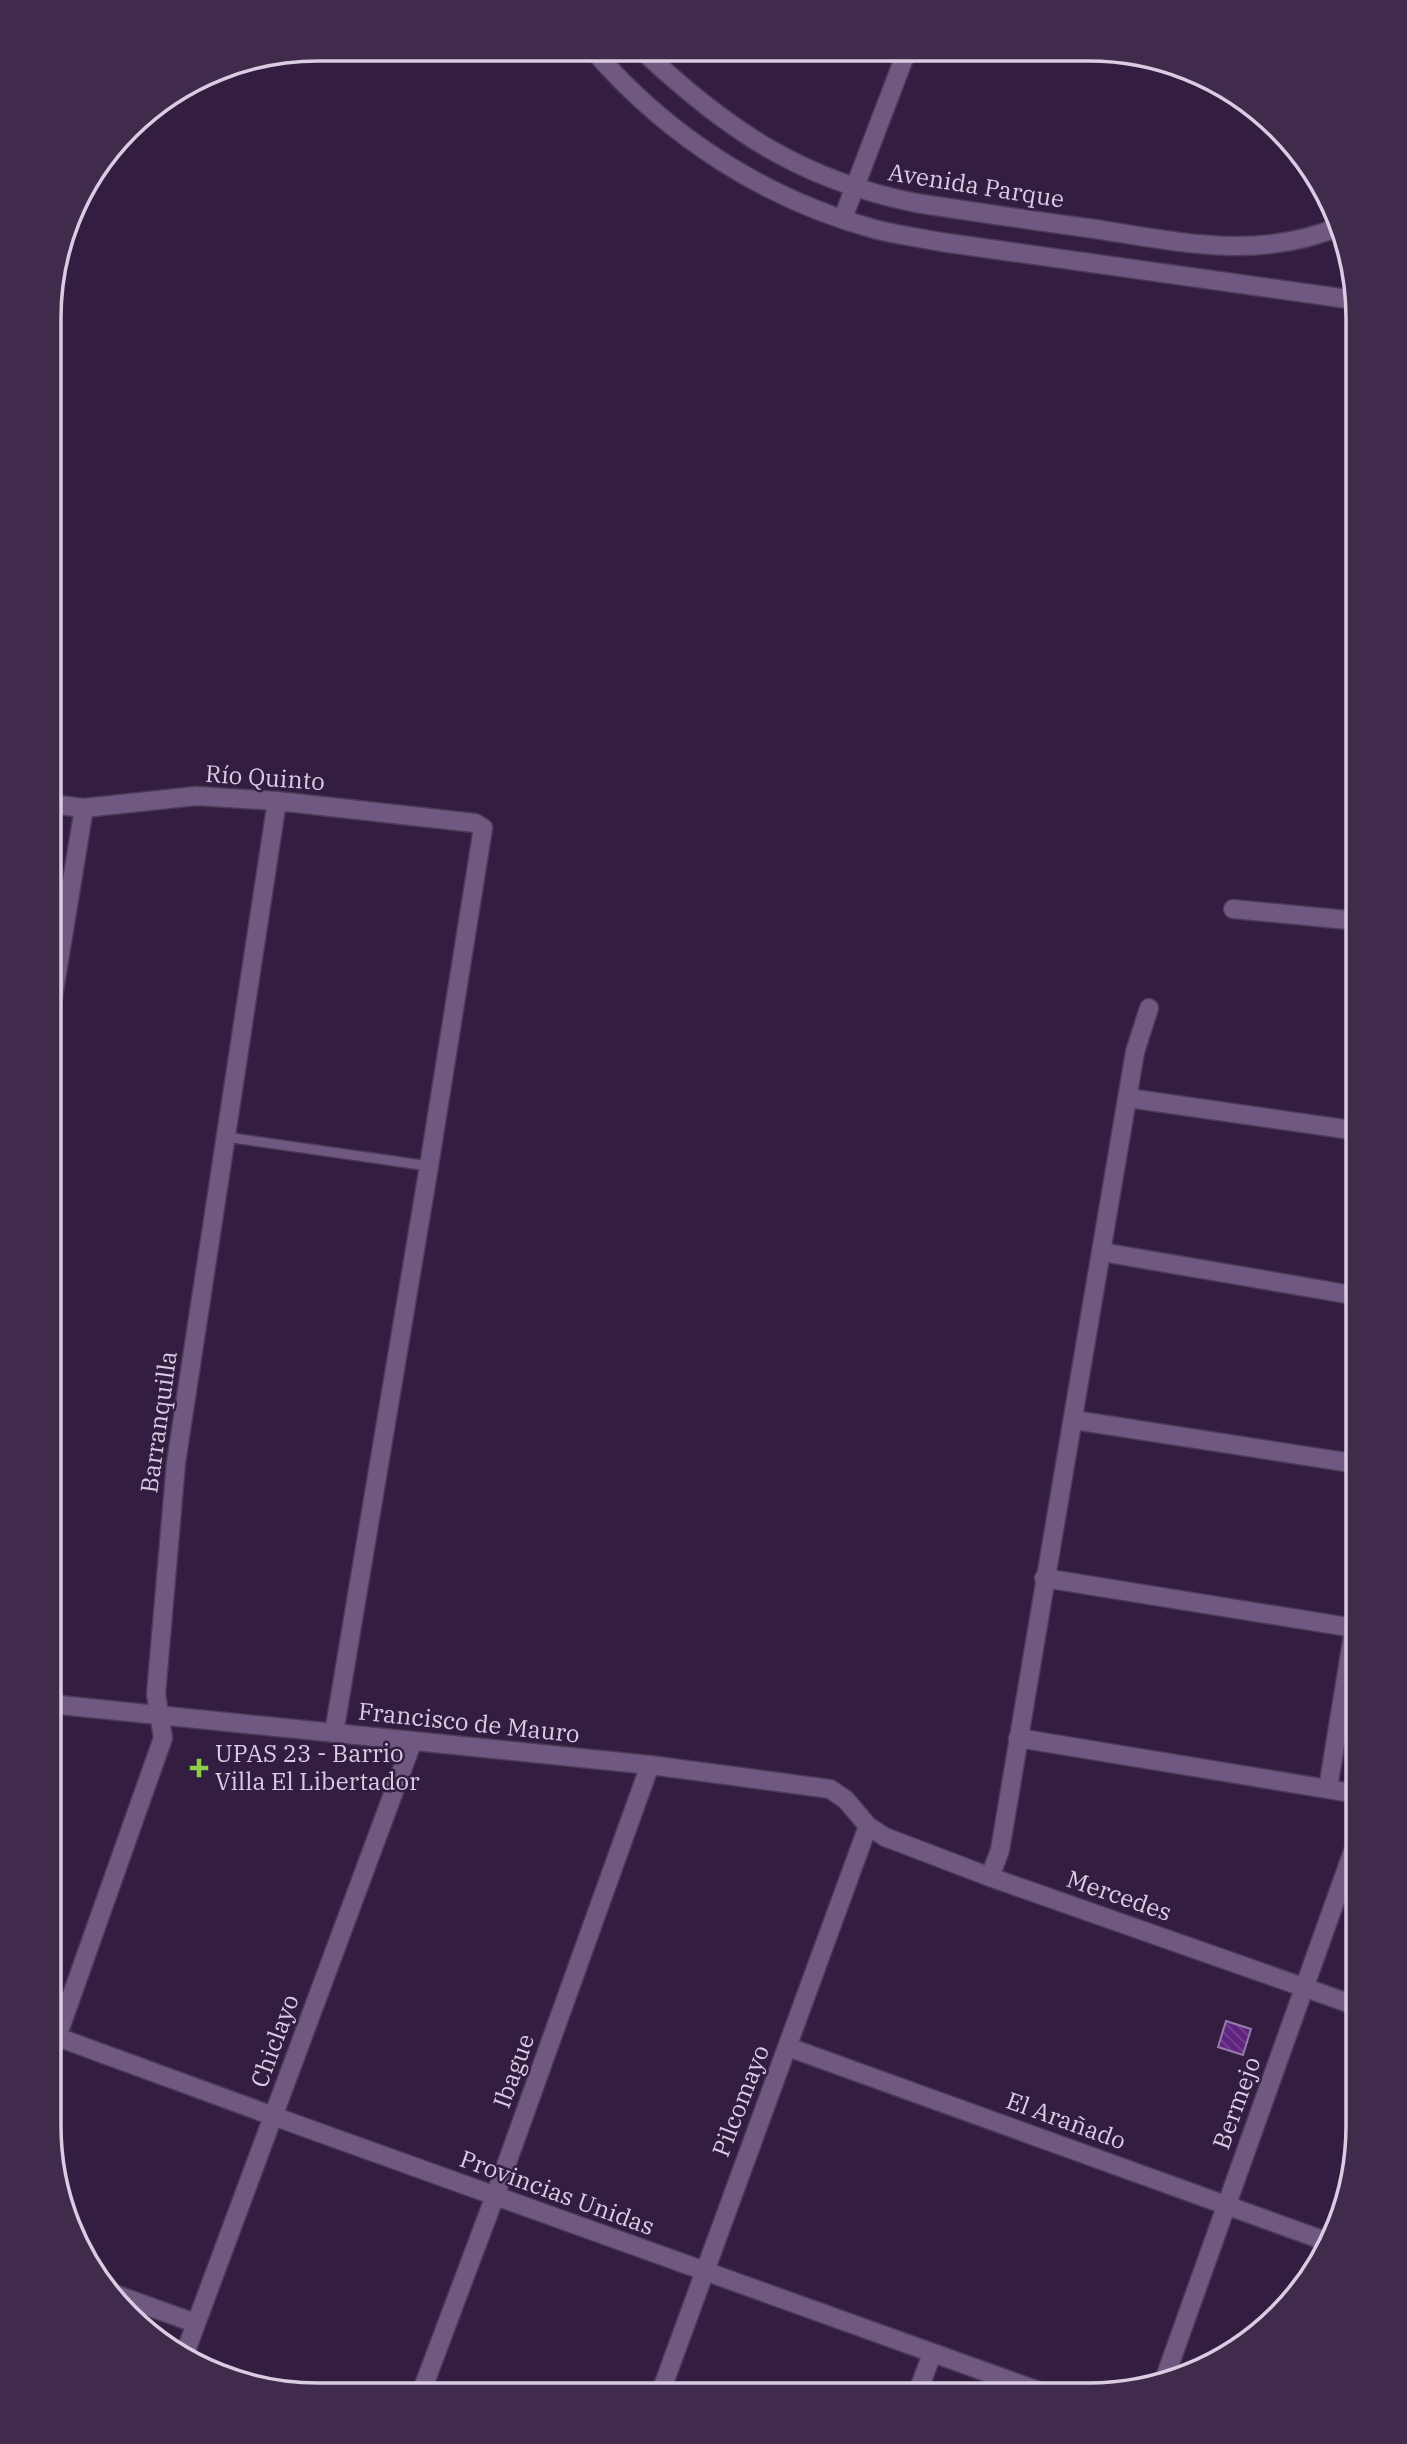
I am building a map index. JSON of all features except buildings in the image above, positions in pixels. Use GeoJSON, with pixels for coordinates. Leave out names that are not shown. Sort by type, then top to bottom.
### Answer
{"type":"FeatureCollection","features":[{"type":"Feature","properties":{"kind":"street"},"geometry":{"type":"LineString","coordinates":[[604,61],[640,99],[678,131],[723,162],[765,187],[805,205],[878,230],[941,242],[1345,299]]}},
{"type":"Feature","properties":{"kind":"street","name":"Avenida Parque"},"geometry":{"type":"LineString","coordinates":[[654,61],[686,91],[772,153],[818,174],[884,197],[916,204],[1218,246],[1271,246],[1300,241],[1330,230]]}},
{"type":"Feature","properties":{"kind":"street"},"geometry":{"type":"LineString","coordinates":[[843,218],[903,61]]}},
{"type":"Feature","properties":{"kind":"street","name":"Río Quinto"},"geometry":{"type":"LineString","coordinates":[[61,805],[85,808],[196,796],[277,801],[475,823],[483,828],[429,1166]]}},
{"type":"Feature","properties":{"kind":"street","name":"Barranquilla"},"geometry":{"type":"LineString","coordinates":[[61,2013],[163,1738],[156,1694],[176,1463],[277,801]]}},
{"type":"Feature","properties":{"kind":"street"},"geometry":{"type":"LineString","coordinates":[[61,950],[85,808]]}},
{"type":"Feature","properties":{"kind":"street"},"geometry":{"type":"LineString","coordinates":[[1233,909],[1346,920]]}},
{"type":"Feature","properties":{"kind":"street"},"geometry":{"type":"LineString","coordinates":[[989,1877],[1000,1850],[1135,1052],[1149,1008]]}},
{"type":"Feature","properties":{"kind":"street"},"geometry":{"type":"LineString","coordinates":[[1128,1098],[1346,1129]]}},
{"type":"Feature","properties":{"kind":"street"},"geometry":{"type":"LineString","coordinates":[[334,1733],[429,1166]]}},
{"type":"Feature","properties":{"kind":"street"},"geometry":{"type":"LineString","coordinates":[[1102,1252],[1346,1294]]}},
{"type":"Feature","properties":{"kind":"street"},"geometry":{"type":"LineString","coordinates":[[1074,1420],[1346,1462]]}},
{"type":"Feature","properties":{"kind":"street"},"geometry":{"type":"LineString","coordinates":[[1044,1578],[1346,1627]]}},
{"type":"Feature","properties":{"kind":"street"},"geometry":{"type":"LineString","coordinates":[[1328,1788],[1346,1677]]}},
{"type":"Feature","properties":{"kind":"street","name":"Francisco de Mauro"},"geometry":{"type":"LineString","coordinates":[[61,1705],[412,1743],[650,1765],[830,1788],[846,1800],[868,1826]]}},
{"type":"Feature","properties":{"kind":"street"},"geometry":{"type":"LineString","coordinates":[[1018,1738],[1346,1792]]}},
{"type":"Feature","properties":{"kind":"street","name":"Chiclayo"},"geometry":{"type":"LineString","coordinates":[[187,2346],[412,1743]]}},
{"type":"Feature","properties":{"kind":"street","name":"Ibague"},"geometry":{"type":"LineString","coordinates":[[425,2383],[650,1765]]}},
{"type":"Feature","properties":{"kind":"street","name":"Mercedes"},"geometry":{"type":"LineString","coordinates":[[868,1826],[885,1837],[989,1877],[1346,2002]]}},
{"type":"Feature","properties":{"kind":"street","name":"Pilcomayo"},"geometry":{"type":"LineString","coordinates":[[664,2383],[868,1826]]}},
{"type":"Feature","properties":{"kind":"street","name":"Bermejo"},"geometry":{"type":"LineString","coordinates":[[1168,2370],[1346,1879]]}},
{"type":"Feature","properties":{"kind":"street","name":"Provincias Unidas"},"geometry":{"type":"LineString","coordinates":[[61,2038],[1015,2383]]}},
{"type":"Feature","properties":{"kind":"street","name":"El Arañado"},"geometry":{"type":"LineString","coordinates":[[788,2047],[1319,2239]]}},
{"type":"Feature","properties":{"kind":"street"},"geometry":{"type":"LineString","coordinates":[[128,2299],[195,2323]]}},
{"type":"Feature","properties":{"kind":"street"},"geometry":{"type":"LineString","coordinates":[[921,2383],[932,2354]]}},
{"type":"Feature","properties":{"kind":"lane"},"geometry":{"type":"LineString","coordinates":[[226,1137],[429,1166]]}},
{"type":"Feature","properties":{"kind":"place","name":"UPAS 23 - Barrio Villa El Libertador"},"geometry":{"type":"Point","coordinates":[199,1768]}}]}
